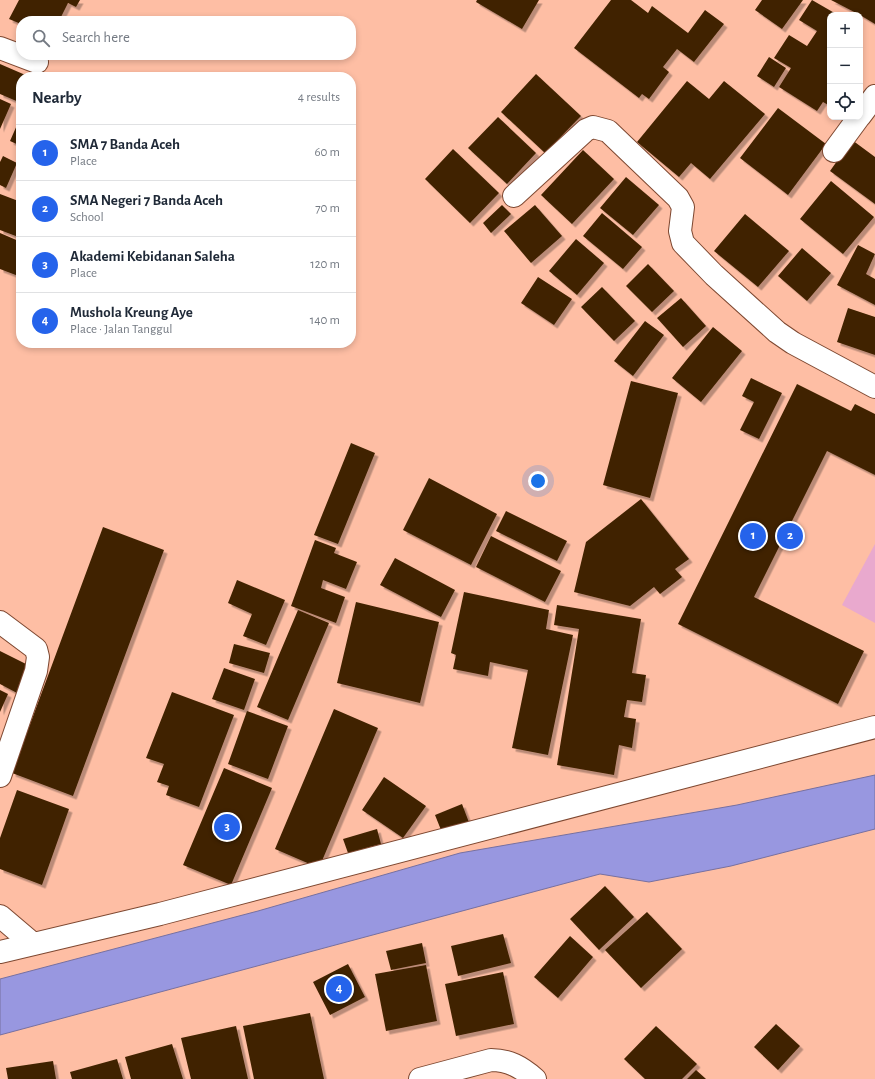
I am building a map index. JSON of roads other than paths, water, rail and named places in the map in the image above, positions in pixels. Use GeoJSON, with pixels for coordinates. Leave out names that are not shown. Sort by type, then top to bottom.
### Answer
{"type":"FeatureCollection","features":[{"type":"Feature","properties":{"kind":"street"},"geometry":{"type":"LineString","coordinates":[[0,48],[16,54]]}},
{"type":"Feature","properties":{"kind":"street"},"geometry":{"type":"LineString","coordinates":[[32,60],[37,62]]}},
{"type":"Feature","properties":{"kind":"street"},"geometry":{"type":"LineString","coordinates":[[863,112],[875,96]]}},
{"type":"Feature","properties":{"kind":"street"},"geometry":{"type":"LineString","coordinates":[[834,151],[857,120]]}},
{"type":"Feature","properties":{"kind":"street"},"geometry":{"type":"LineString","coordinates":[[514,196],[586,130],[592,127],[608,132],[678,198],[683,207],[680,231],[684,243],[714,275],[778,332],[875,387]]}},
{"type":"Feature","properties":{"kind":"street"},"geometry":{"type":"LineString","coordinates":[[0,622],[36,649],[38,657],[36,671],[0,776]]}},
{"type":"Feature","properties":{"kind":"street"},"geometry":{"type":"LineString","coordinates":[[0,952],[160,914],[875,727]]}},
{"type":"Feature","properties":{"kind":"street"},"geometry":{"type":"LineString","coordinates":[[0,916],[33,944]]}},
{"type":"Feature","properties":{"kind":"street"},"geometry":{"type":"LineString","coordinates":[[420,1079],[481,1062],[501,1060],[517,1065],[535,1079]]}},
{"type":"Feature","properties":{"kind":"water"},"geometry":{"type":"Polygon","coordinates":[[[875,775],[875,829],[731,866],[649,882],[600,874],[0,1035],[0,979],[258,911],[460,853],[737,805],[875,775]]]}},
{"type":"Feature","properties":{"kind":"place","name":"SMA 7 Banda Aceh"},"geometry":{"type":"Point","coordinates":[753,536]}},
{"type":"Feature","properties":{"kind":"place","name":"SMA Negeri 7 Banda Aceh"},"geometry":{"type":"Point","coordinates":[790,536]}},
{"type":"Feature","properties":{"kind":"place","name":"Akademi Kebidanan Saleha"},"geometry":{"type":"Point","coordinates":[227,827]}},
{"type":"Feature","properties":{"kind":"place","name":"Mushola Kreung Aye"},"geometry":{"type":"Point","coordinates":[339,989]}}]}
